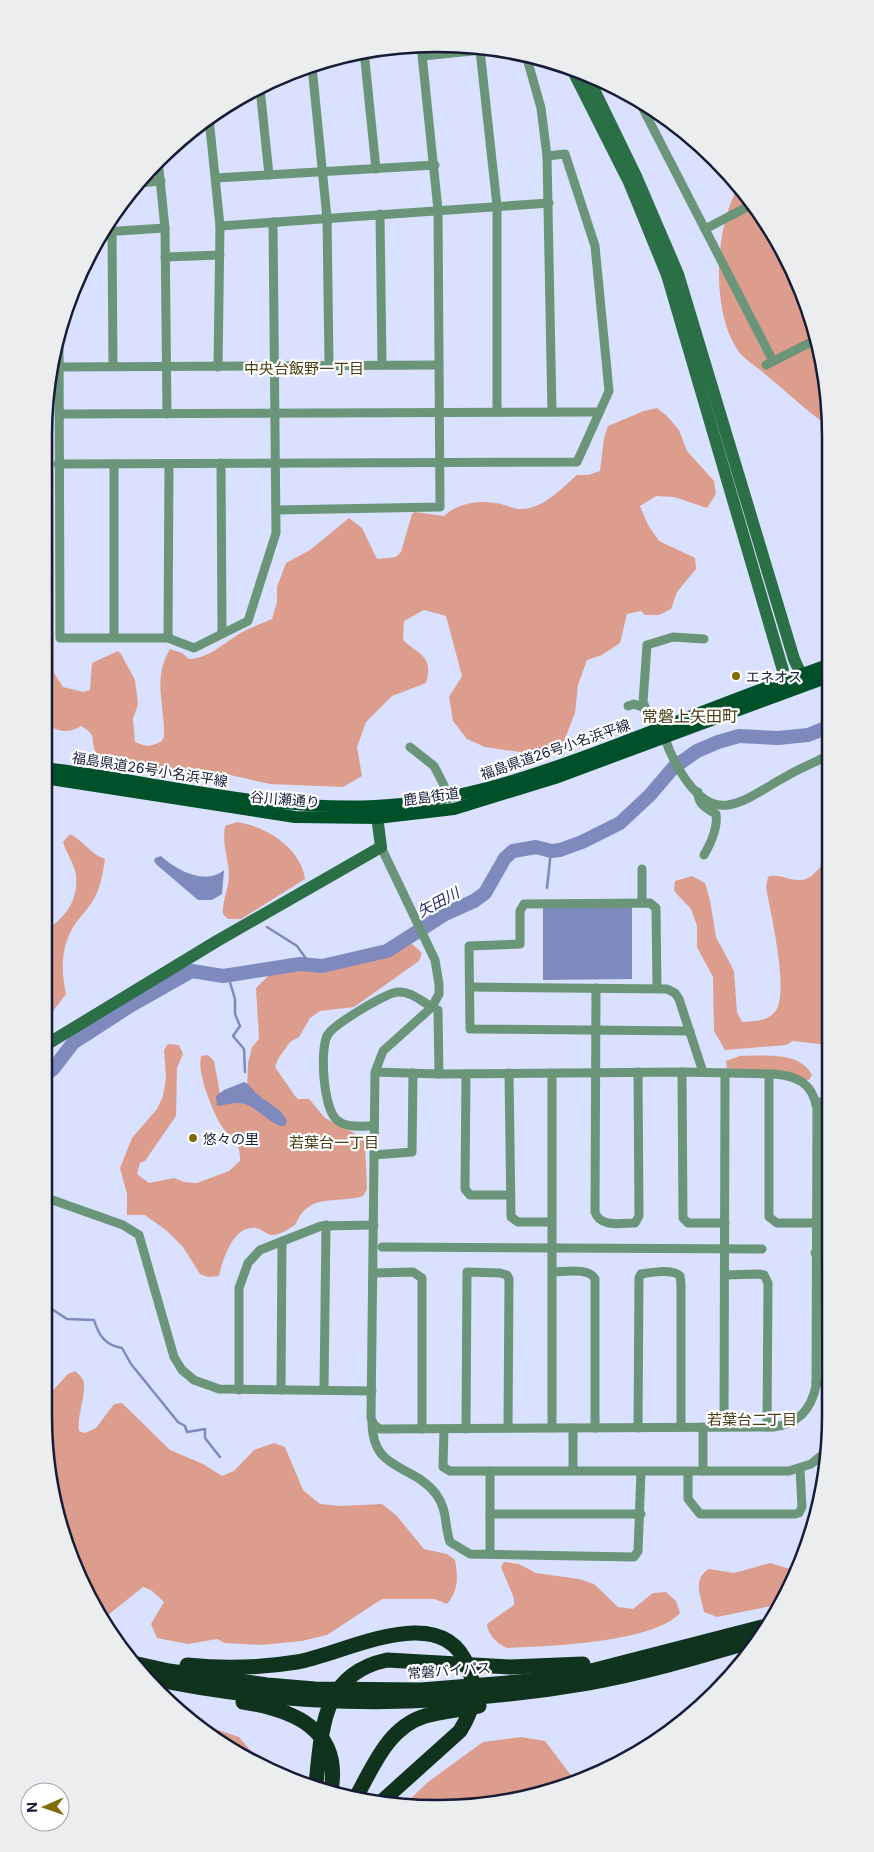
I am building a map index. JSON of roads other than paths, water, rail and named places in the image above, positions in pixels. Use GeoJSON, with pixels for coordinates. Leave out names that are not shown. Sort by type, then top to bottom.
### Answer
{"type":"FeatureCollection","features":[{"type":"Feature","properties":{"kind":"highway","name":"常磐バイパス"},"geometry":{"type":"LineString","coordinates":[[145,1666],[267,1685],[315,1689],[421,1690],[530,1681],[591,1671],[758,1628]]}},
{"type":"Feature","properties":{"kind":"highway"},"geometry":{"type":"LineString","coordinates":[[141,1660],[210,1667],[267,1667],[299,1662],[399,1633],[414,1632],[437,1637],[458,1650],[466,1660],[473,1680],[474,1704],[460,1732],[388,1796]]}},
{"type":"Feature","properties":{"kind":"highway","name":"常磐バイパス"},"geometry":{"type":"LineString","coordinates":[[158,1680],[212,1690],[258,1695],[352,1701],[428,1701],[471,1698],[590,1682],[663,1667],[747,1643]]}},
{"type":"Feature","properties":{"kind":"highway"},"geometry":{"type":"LineString","coordinates":[[316,1780],[326,1715],[331,1699],[347,1678],[371,1663],[388,1660],[510,1667],[624,1662]]}},
{"type":"Feature","properties":{"kind":"highway"},"geometry":{"type":"LineString","coordinates":[[359,1791],[394,1734],[414,1720],[426,1716],[555,1693],[590,1682]]}},
{"type":"Feature","properties":{"kind":"highway"},"geometry":{"type":"LineString","coordinates":[[163,1685],[212,1697],[275,1708],[296,1716],[313,1728],[325,1743],[332,1765],[331,1784]]}},
{"type":"Feature","properties":{"kind":"main road","name":"福島県道26号小名浜平線"},"geometry":{"type":"LineString","coordinates":[[52,769],[253,801],[377,812],[501,786],[788,686],[822,668]]}},
{"type":"Feature","properties":{"kind":"main road"},"geometry":{"type":"LineString","coordinates":[[804,679],[822,678]]}},
{"type":"Feature","properties":{"kind":"main road","name":"鹿島街道"},"geometry":{"type":"LineString","coordinates":[[377,812],[454,809],[505,795],[664,736],[788,686]]}},
{"type":"Feature","properties":{"kind":"main road","name":"谷川瀬通り"},"geometry":{"type":"LineString","coordinates":[[52,779],[295,817],[377,812]]}},
{"type":"Feature","properties":{"kind":"street"},"geometry":{"type":"LineString","coordinates":[[276,510],[440,507],[441,413],[438,210],[422,53]]}},
{"type":"Feature","properties":{"kind":"street"},"geometry":{"type":"LineString","coordinates":[[423,56],[454,53]]}},
{"type":"Feature","properties":{"kind":"street"},"geometry":{"type":"LineString","coordinates":[[481,55],[497,206],[497,412]]}},
{"type":"Feature","properties":{"kind":"street"},"geometry":{"type":"LineString","coordinates":[[365,60],[376,169]]}},
{"type":"Feature","properties":{"kind":"street"},"geometry":{"type":"LineString","coordinates":[[529,64],[541,108],[546,156],[549,203],[552,412]]}},
{"type":"Feature","properties":{"kind":"street"},"geometry":{"type":"LineString","coordinates":[[313,73],[327,218],[329,364]]}},
{"type":"Feature","properties":{"kind":"street"},"geometry":{"type":"LineString","coordinates":[[590,85],[636,176],[678,274],[794,659],[804,679]]}},
{"type":"Feature","properties":{"kind":"street"},"geometry":{"type":"LineString","coordinates":[[590,85],[667,276],[788,686]]}},
{"type":"Feature","properties":{"kind":"street"},"geometry":{"type":"LineString","coordinates":[[261,95],[269,175]]}},
{"type":"Feature","properties":{"kind":"street"},"geometry":{"type":"LineString","coordinates":[[646,114],[705,229],[770,363],[809,343]]}},
{"type":"Feature","properties":{"kind":"street"},"geometry":{"type":"LineString","coordinates":[[210,127],[220,226],[218,367]]}},
{"type":"Feature","properties":{"kind":"street"},"geometry":{"type":"LineString","coordinates":[[58,464],[577,462],[609,391],[595,246],[565,154],[546,156]]}},
{"type":"Feature","properties":{"kind":"street"},"geometry":{"type":"LineString","coordinates":[[216,178],[435,165]]}},
{"type":"Feature","properties":{"kind":"street"},"geometry":{"type":"LineString","coordinates":[[159,171],[165,228],[167,414]]}},
{"type":"Feature","properties":{"kind":"street"},"geometry":{"type":"LineString","coordinates":[[148,183],[161,182]]}},
{"type":"Feature","properties":{"kind":"street"},"geometry":{"type":"LineString","coordinates":[[220,226],[549,203]]}},
{"type":"Feature","properties":{"kind":"street"},"geometry":{"type":"LineString","coordinates":[[705,229],[746,208]]}},
{"type":"Feature","properties":{"kind":"street"},"geometry":{"type":"LineString","coordinates":[[380,214],[382,364]]}},
{"type":"Feature","properties":{"kind":"street"},"geometry":{"type":"LineString","coordinates":[[59,368],[60,638],[168,638],[194,648],[222,632],[248,621],[276,533],[273,222]]}},
{"type":"Feature","properties":{"kind":"street"},"geometry":{"type":"LineString","coordinates":[[112,231],[165,228]]}},
{"type":"Feature","properties":{"kind":"street"},"geometry":{"type":"LineString","coordinates":[[107,239],[114,366]]}},
{"type":"Feature","properties":{"kind":"street"},"geometry":{"type":"LineString","coordinates":[[165,256],[220,255]]}},
{"type":"Feature","properties":{"kind":"street"},"geometry":{"type":"LineString","coordinates":[[59,367],[218,367],[329,364],[439,365]]}},
{"type":"Feature","properties":{"kind":"street"},"geometry":{"type":"LineString","coordinates":[[59,414],[599,412]]}},
{"type":"Feature","properties":{"kind":"street"},"geometry":{"type":"LineString","coordinates":[[221,463],[222,632]]}},
{"type":"Feature","properties":{"kind":"street"},"geometry":{"type":"LineString","coordinates":[[114,464],[114,637]]}},
{"type":"Feature","properties":{"kind":"street"},"geometry":{"type":"LineString","coordinates":[[168,638],[169,464]]}},
{"type":"Feature","properties":{"kind":"street"},"geometry":{"type":"LineString","coordinates":[[649,642],[683,636],[704,639]]}},
{"type":"Feature","properties":{"kind":"street"},"geometry":{"type":"LineString","coordinates":[[644,705],[647,645],[659,641]]}},
{"type":"Feature","properties":{"kind":"street"},"geometry":{"type":"LineString","coordinates":[[641,654],[646,666]]}},
{"type":"Feature","properties":{"kind":"street"},"geometry":{"type":"LineString","coordinates":[[639,691],[653,724]]}},
{"type":"Feature","properties":{"kind":"street"},"geometry":{"type":"LineString","coordinates":[[628,706],[634,704],[644,705]]}},
{"type":"Feature","properties":{"kind":"street"},"geometry":{"type":"LineString","coordinates":[[664,736],[674,761],[688,784],[706,799],[727,806],[746,799],[822,758]]}},
{"type":"Feature","properties":{"kind":"street"},"geometry":{"type":"LineString","coordinates":[[410,747],[434,766],[450,797]]}},
{"type":"Feature","properties":{"kind":"street"},"geometry":{"type":"LineString","coordinates":[[698,792],[698,800],[703,807],[716,814],[714,831],[704,854]]}},
{"type":"Feature","properties":{"kind":"street"},"geometry":{"type":"LineString","coordinates":[[377,812],[381,846],[437,967],[439,994],[435,1009],[439,1074]]}},
{"type":"Feature","properties":{"kind":"street"},"geometry":{"type":"LineString","coordinates":[[52,1041],[217,941],[381,846]]}},
{"type":"Feature","properties":{"kind":"street"},"geometry":{"type":"LineString","coordinates":[[642,868],[642,902]]}},
{"type":"Feature","properties":{"kind":"street"},"geometry":{"type":"LineString","coordinates":[[657,988],[656,908],[654,904],[642,902],[524,904],[520,911],[520,944],[469,946],[470,1029],[690,1030]]}},
{"type":"Feature","properties":{"kind":"street"},"geometry":{"type":"LineString","coordinates":[[470,987],[657,988],[675,993],[690,1030],[703,1072]]}},
{"type":"Feature","properties":{"kind":"street"},"geometry":{"type":"LineString","coordinates":[[596,988],[595,1212],[599,1220],[604,1223],[635,1222],[639,1216],[638,1072]]}},
{"type":"Feature","properties":{"kind":"street"},"geometry":{"type":"LineString","coordinates":[[374,1126],[344,1124],[336,1120],[331,1112],[325,1090],[325,1044],[327,1035],[340,1024],[389,994],[407,992],[435,1009]]}},
{"type":"Feature","properties":{"kind":"street"},"geometry":{"type":"LineString","coordinates":[[435,1009],[383,1051],[375,1072],[372,1440],[380,1454],[428,1487],[439,1498],[446,1514],[450,1542],[470,1554],[634,1557],[638,1551],[641,1514],[641,1472]]}},
{"type":"Feature","properties":{"kind":"street"},"geometry":{"type":"LineString","coordinates":[[372,1418],[374,1425],[380,1429],[767,1427],[786,1425],[802,1416],[814,1397],[816,1383],[816,1105],[813,1093],[803,1081],[789,1076],[769,1074],[703,1072],[439,1074],[375,1072]]}},
{"type":"Feature","properties":{"kind":"street"},"geometry":{"type":"LineString","coordinates":[[682,1072],[683,1218],[688,1223],[725,1223]]}},
{"type":"Feature","properties":{"kind":"street"},"geometry":{"type":"LineString","coordinates":[[374,1155],[412,1152],[414,1073]]}},
{"type":"Feature","properties":{"kind":"street"},"geometry":{"type":"LineString","coordinates":[[509,1073],[511,1217],[518,1222],[552,1222]]}},
{"type":"Feature","properties":{"kind":"street"},"geometry":{"type":"LineString","coordinates":[[552,1073],[552,1428]]}},
{"type":"Feature","properties":{"kind":"street"},"geometry":{"type":"LineString","coordinates":[[724,1427],[725,1073]]}},
{"type":"Feature","properties":{"kind":"street"},"geometry":{"type":"LineString","coordinates":[[466,1074],[465,1189],[470,1195],[510,1195]]}},
{"type":"Feature","properties":{"kind":"street"},"geometry":{"type":"LineString","coordinates":[[769,1074],[769,1217],[777,1223],[815,1223]]}},
{"type":"Feature","properties":{"kind":"street"},"geometry":{"type":"LineString","coordinates":[[816,1105],[822,1101]]}},
{"type":"Feature","properties":{"kind":"street"},"geometry":{"type":"LineString","coordinates":[[52,1200],[123,1225],[139,1235],[170,1344],[178,1365],[186,1374],[202,1384],[219,1389],[239,1390],[372,1391]]}},
{"type":"Feature","properties":{"kind":"street"},"geometry":{"type":"LineString","coordinates":[[239,1390],[240,1280],[248,1263],[260,1250],[326,1225],[374,1225]]}},
{"type":"Feature","properties":{"kind":"street"},"geometry":{"type":"LineString","coordinates":[[324,1390],[326,1225]]}},
{"type":"Feature","properties":{"kind":"street"},"geometry":{"type":"LineString","coordinates":[[282,1241],[282,1390]]}},
{"type":"Feature","properties":{"kind":"street"},"geometry":{"type":"LineString","coordinates":[[382,1247],[762,1249]]}},
{"type":"Feature","properties":{"kind":"street"},"geometry":{"type":"LineString","coordinates":[[815,1253],[822,1253]]}},
{"type":"Feature","properties":{"kind":"street"},"geometry":{"type":"LineString","coordinates":[[374,1273],[413,1272],[422,1278],[422,1429]]}},
{"type":"Feature","properties":{"kind":"street"},"geometry":{"type":"LineString","coordinates":[[466,1428],[467,1272],[500,1272],[507,1275],[509,1279],[508,1428]]}},
{"type":"Feature","properties":{"kind":"street"},"geometry":{"type":"LineString","coordinates":[[552,1272],[586,1272],[593,1275],[595,1279],[595,1428]]}},
{"type":"Feature","properties":{"kind":"street"},"geometry":{"type":"LineString","coordinates":[[638,1428],[639,1278],[641,1274],[646,1273],[674,1272],[680,1276],[681,1284],[681,1427]]}},
{"type":"Feature","properties":{"kind":"street"},"geometry":{"type":"LineString","coordinates":[[724,1275],[759,1274],[764,1275],[768,1283],[767,1427]]}},
{"type":"Feature","properties":{"kind":"street"},"geometry":{"type":"LineString","coordinates":[[816,1383],[822,1383]]}},
{"type":"Feature","properties":{"kind":"street"},"geometry":{"type":"LineString","coordinates":[[703,1427],[703,1472]]}},
{"type":"Feature","properties":{"kind":"street"},"geometry":{"type":"LineString","coordinates":[[573,1428],[573,1472]]}},
{"type":"Feature","properties":{"kind":"street"},"geometry":{"type":"LineString","coordinates":[[444,1429],[443,1467],[446,1470],[780,1472],[800,1469],[819,1458]]}},
{"type":"Feature","properties":{"kind":"street"},"geometry":{"type":"LineString","coordinates":[[688,1472],[688,1499],[700,1514],[795,1514],[802,1507],[800,1469]]}},
{"type":"Feature","properties":{"kind":"street"},"geometry":{"type":"LineString","coordinates":[[490,1471],[490,1554]]}},
{"type":"Feature","properties":{"kind":"street"},"geometry":{"type":"LineString","coordinates":[[490,1514],[641,1514]]}},
{"type":"Feature","properties":{"kind":"water"},"geometry":{"type":"Polygon","coordinates":[[[161,856],[183,871],[200,876],[209,877],[217,875],[224,870],[222,894],[212,900],[198,900],[157,865],[154,861],[155,858],[161,856]]]}},
{"type":"Feature","properties":{"kind":"water"},"geometry":{"type":"Polygon","coordinates":[[[543,907],[632,907],[632,979],[543,980],[543,907]]]}},
{"type":"Feature","properties":{"kind":"water"},"geometry":{"type":"Polygon","coordinates":[[[244,1082],[284,1116],[287,1121],[285,1126],[276,1124],[245,1104],[234,1103],[217,1106],[216,1096],[224,1090],[244,1082]]]}},
{"type":"Feature","properties":{"kind":"waterway","name":"矢田川"},"geometry":{"type":"LineString","coordinates":[[52,1070],[73,1043],[130,1006],[192,971],[223,976],[300,964],[322,966],[387,951],[445,914],[474,901],[485,893],[505,858],[513,851],[536,847],[551,851],[560,850],[582,842],[620,823],[650,795],[673,768],[697,751],[739,736],[778,738],[808,735],[822,729]]}},
{"type":"Feature","properties":{"kind":"waterway"},"geometry":{"type":"LineString","coordinates":[[547,888],[551,851]]}},
{"type":"Feature","properties":{"kind":"waterway"},"geometry":{"type":"LineString","coordinates":[[267,927],[297,946],[310,964]]}},
{"type":"Feature","properties":{"kind":"waterway"},"geometry":{"type":"LineString","coordinates":[[228,976],[235,999],[235,1014],[240,1026],[233,1036],[244,1049],[245,1072]]}},
{"type":"Feature","properties":{"kind":"waterway"},"geometry":{"type":"LineString","coordinates":[[52,1309],[67,1319],[94,1320],[98,1331],[104,1339],[111,1345],[122,1348],[131,1364],[178,1422],[185,1426],[187,1432],[205,1429],[205,1438],[220,1457]]}},
{"type":"Feature","properties":{"kind":"place","name":"エネオス"},"geometry":{"type":"Point","coordinates":[736,676]}},
{"type":"Feature","properties":{"kind":"place","name":"悠々の里"},"geometry":{"type":"Point","coordinates":[193,1138]}},
{"type":"Feature","properties":{"kind":"district","name":"中央台飯野一丁目"},"geometry":{"type":"Point","coordinates":[304,368]}},
{"type":"Feature","properties":{"kind":"district","name":"常磐上矢田町"},"geometry":{"type":"Point","coordinates":[690,716]}},
{"type":"Feature","properties":{"kind":"district","name":"若葉台一丁目"},"geometry":{"type":"Point","coordinates":[334,1142]}},
{"type":"Feature","properties":{"kind":"district","name":"若葉台二丁目"},"geometry":{"type":"Point","coordinates":[752,1419]}}]}
